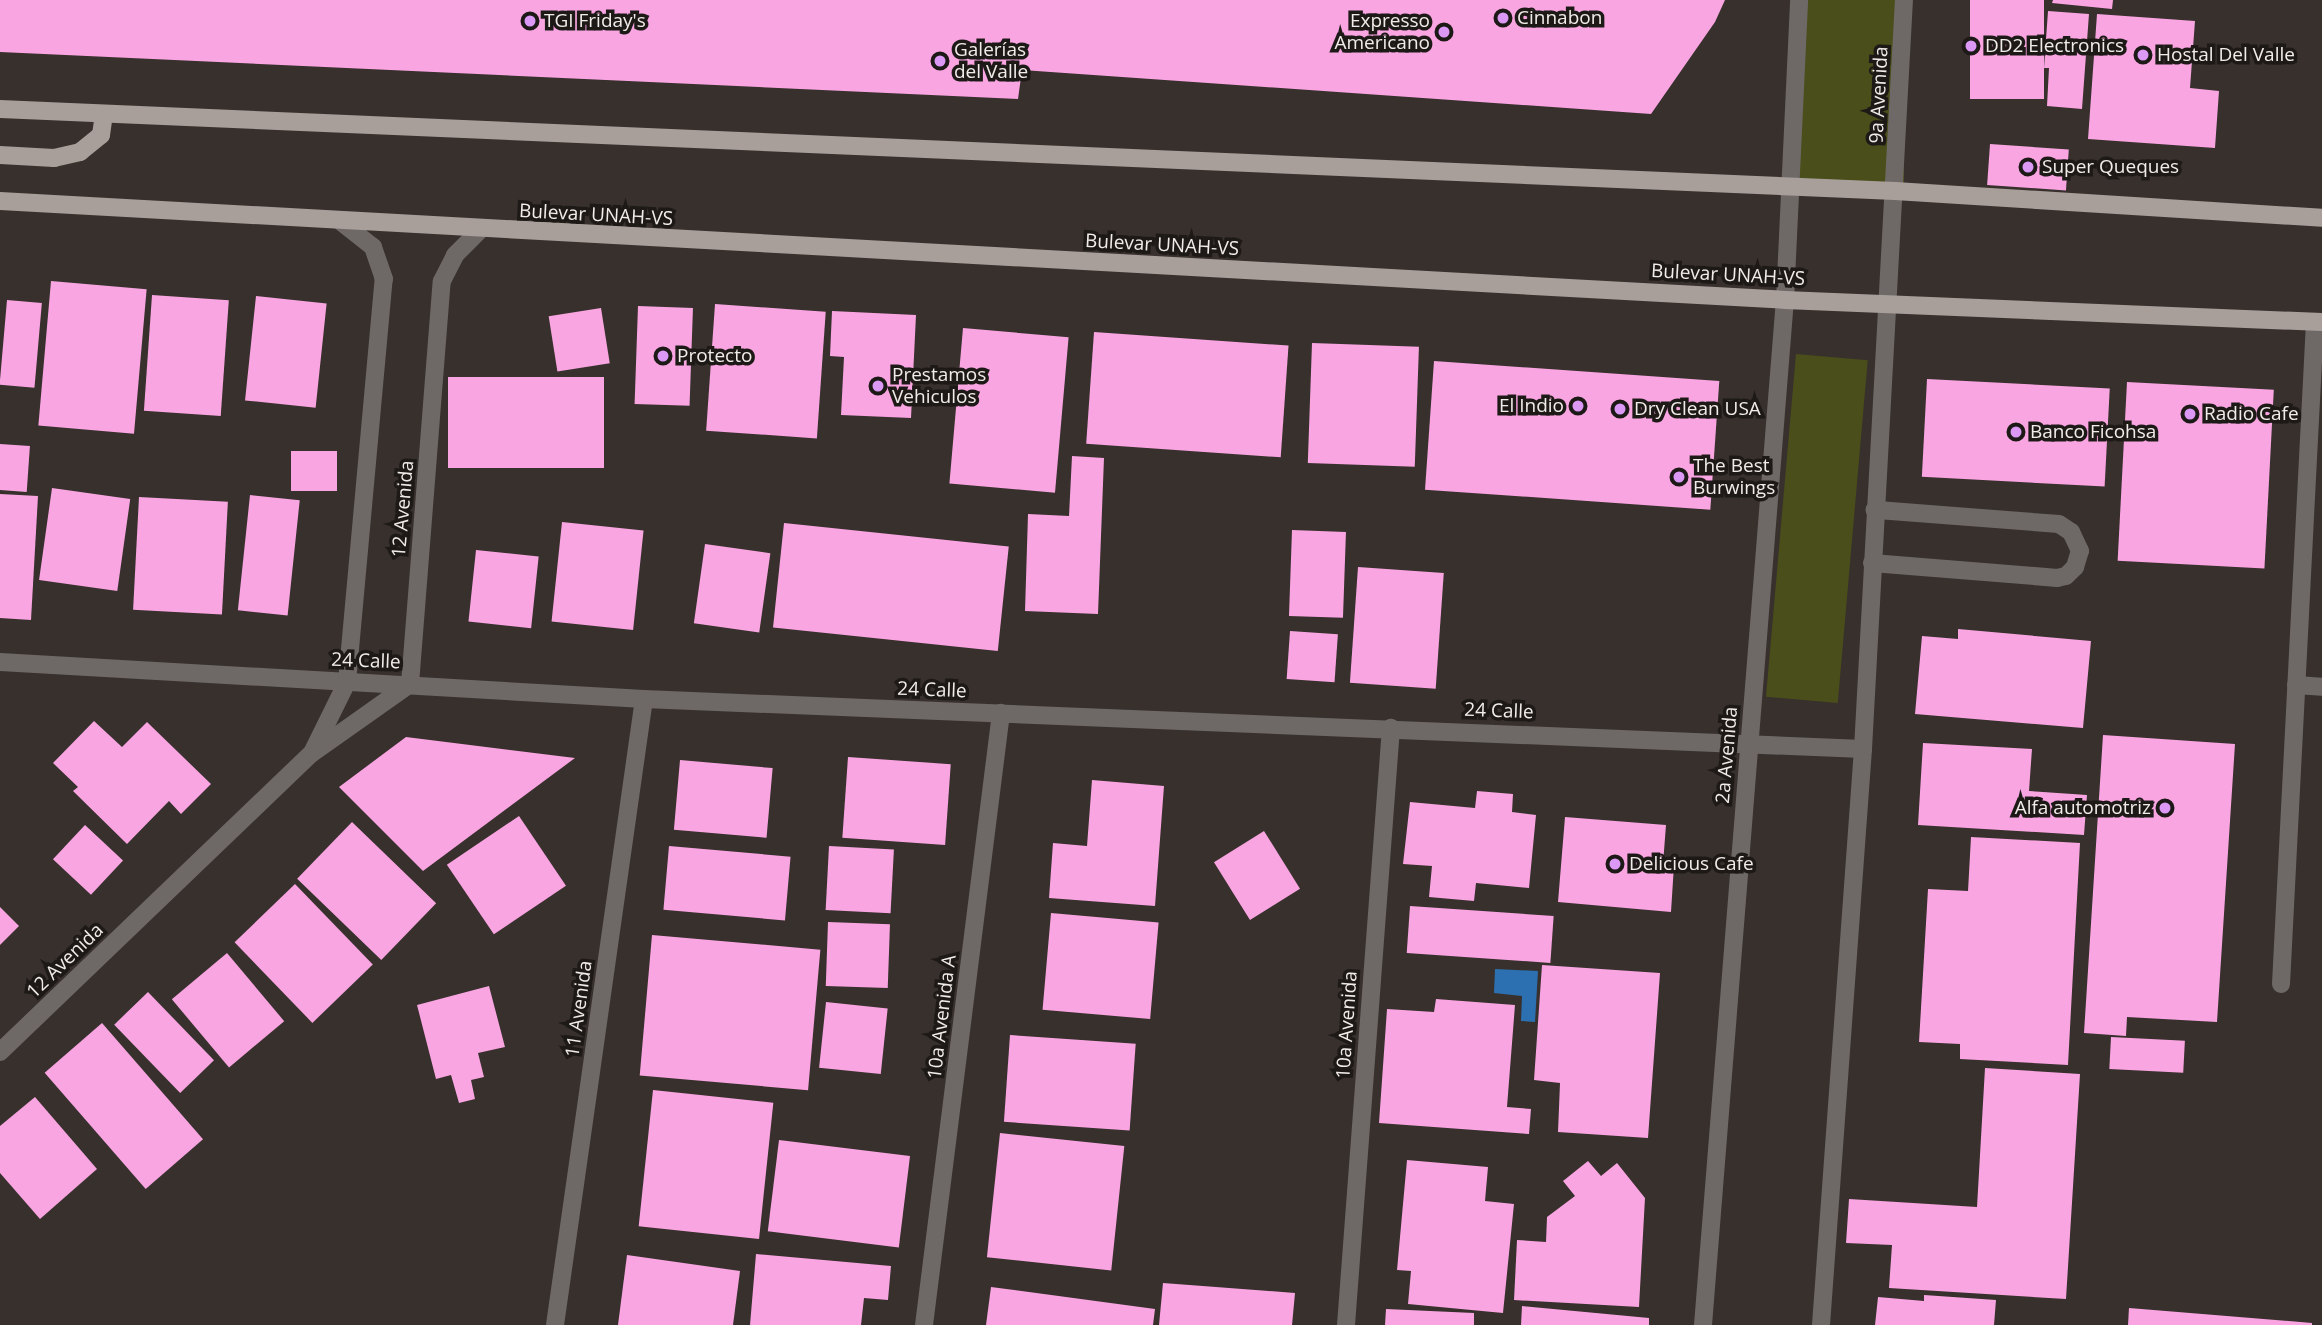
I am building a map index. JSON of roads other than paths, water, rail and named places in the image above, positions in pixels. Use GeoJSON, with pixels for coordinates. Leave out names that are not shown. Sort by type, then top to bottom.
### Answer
{"type":"FeatureCollection","features":[{"type":"Feature","properties":{"kind":"main road"},"geometry":{"type":"LineString","coordinates":[[0,109],[1895,191],[2322,218]]}},
{"type":"Feature","properties":{"kind":"main road"},"geometry":{"type":"LineString","coordinates":[[0,155],[54,158],[80,152],[101,135],[104,114]]}},
{"type":"Feature","properties":{"kind":"main road","name":"Bulevar UNAH-VS"},"geometry":{"type":"LineString","coordinates":[[0,201],[480,230],[1785,300],[2319,322]]}},
{"type":"Feature","properties":{"kind":"street"},"geometry":{"type":"LineString","coordinates":[[1790,187],[1799,0]]}},
{"type":"Feature","properties":{"kind":"street","name":"9a Avenida"},"geometry":{"type":"LineString","coordinates":[[1895,191],[1905,0]]}},
{"type":"Feature","properties":{"kind":"street","name":"2a Avenida"},"geometry":{"type":"LineString","coordinates":[[1703,1325],[1785,300],[1790,187]]}},
{"type":"Feature","properties":{"kind":"street"},"geometry":{"type":"LineString","coordinates":[[1821,1325],[1863,748],[1895,191]]}},
{"type":"Feature","properties":{"kind":"street","name":"12 Avenida"},"geometry":{"type":"LineString","coordinates":[[311,754],[347,682],[384,279],[373,247],[340,221]]}},
{"type":"Feature","properties":{"kind":"street","name":"12 Avenida"},"geometry":{"type":"LineString","coordinates":[[0,1052],[311,754],[410,684],[442,281],[455,254],[480,230]]}},
{"type":"Feature","properties":{"kind":"street"},"geometry":{"type":"LineString","coordinates":[[2281,984],[2296,685],[2319,322]]}},
{"type":"Feature","properties":{"kind":"street"},"geometry":{"type":"LineString","coordinates":[[1872,563],[2057,578],[2066,576],[2075,567],[2080,551],[2071,532],[2059,524],[1875,510]]}},
{"type":"Feature","properties":{"kind":"street","name":"24 Calle"},"geometry":{"type":"LineString","coordinates":[[0,663],[644,699],[1863,748]]}},
{"type":"Feature","properties":{"kind":"street"},"geometry":{"type":"LineString","coordinates":[[2296,685],[2322,687]]}},
{"type":"Feature","properties":{"kind":"street","name":"11 Avenida"},"geometry":{"type":"LineString","coordinates":[[555,1325],[644,699]]}},
{"type":"Feature","properties":{"kind":"street","name":"10a Avenida A"},"geometry":{"type":"LineString","coordinates":[[924,1325],[1001,713]]}},
{"type":"Feature","properties":{"kind":"street","name":"10a Avenida"},"geometry":{"type":"LineString","coordinates":[[1346,1325],[1391,728]]}},
{"type":"Feature","properties":{"kind":"water"},"geometry":{"type":"Polygon","coordinates":[[[1495,969],[1538,971],[1535,1022],[1521,1021],[1522,996],[1494,993],[1495,969]]]}},
{"type":"Feature","properties":{"kind":"place","name":"Cinnabon"},"geometry":{"type":"Point","coordinates":[1503,18]}},
{"type":"Feature","properties":{"kind":"place","name":"TGI Friday's"},"geometry":{"type":"Point","coordinates":[530,21]}},
{"type":"Feature","properties":{"kind":"place","name":"Expresso Americano"},"geometry":{"type":"Point","coordinates":[1444,32]}},
{"type":"Feature","properties":{"kind":"place","name":"DD2 Electronics"},"geometry":{"type":"Point","coordinates":[1971,46]}},
{"type":"Feature","properties":{"kind":"place","name":"Hostal Del Valle"},"geometry":{"type":"Point","coordinates":[2143,55]}},
{"type":"Feature","properties":{"kind":"place","name":"Galerías del Valle"},"geometry":{"type":"Point","coordinates":[940,61]}},
{"type":"Feature","properties":{"kind":"place","name":"Super Queques"},"geometry":{"type":"Point","coordinates":[2028,167]}},
{"type":"Feature","properties":{"kind":"place","name":"Protecto"},"geometry":{"type":"Point","coordinates":[663,356]}},
{"type":"Feature","properties":{"kind":"place","name":"Prestamos Vehiculos"},"geometry":{"type":"Point","coordinates":[878,386]}},
{"type":"Feature","properties":{"kind":"place","name":"El Indio"},"geometry":{"type":"Point","coordinates":[1578,406]}},
{"type":"Feature","properties":{"kind":"place","name":"Dry Clean USA"},"geometry":{"type":"Point","coordinates":[1620,409]}},
{"type":"Feature","properties":{"kind":"place","name":"Radio Cafe"},"geometry":{"type":"Point","coordinates":[2190,414]}},
{"type":"Feature","properties":{"kind":"place","name":"Banco Ficohsa"},"geometry":{"type":"Point","coordinates":[2016,432]}},
{"type":"Feature","properties":{"kind":"place","name":"The Best Burwings"},"geometry":{"type":"Point","coordinates":[1679,477]}},
{"type":"Feature","properties":{"kind":"place","name":"Alfa automotriz"},"geometry":{"type":"Point","coordinates":[2165,808]}},
{"type":"Feature","properties":{"kind":"place","name":"Delicious Cafe"},"geometry":{"type":"Point","coordinates":[1615,864]}}]}
